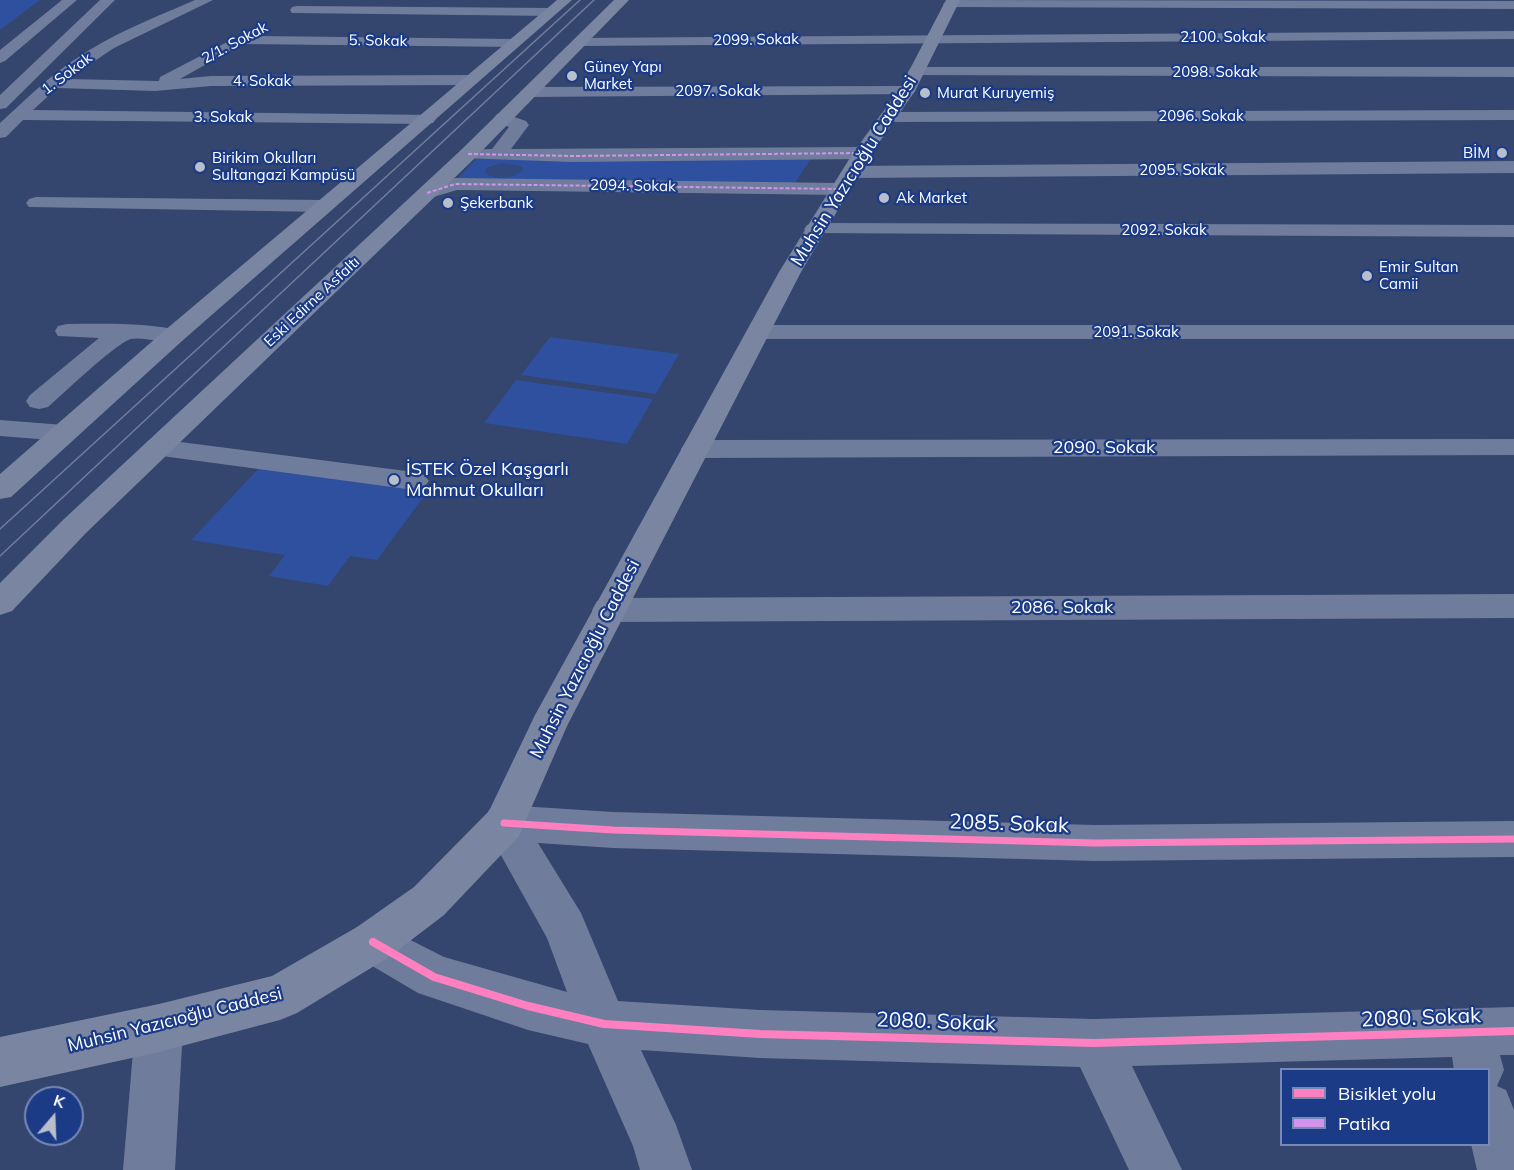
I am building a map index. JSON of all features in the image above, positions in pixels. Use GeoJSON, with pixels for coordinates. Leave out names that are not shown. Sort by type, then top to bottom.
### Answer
{"type":"FeatureCollection","features":[{"type":"Feature","properties":{"kind":"highway"},"geometry":{"type":"LineString","coordinates":[[0,58],[70,0]]}},
{"type":"Feature","properties":{"kind":"highway"},"geometry":{"type":"LineString","coordinates":[[0,104],[108,0]]}},
{"type":"Feature","properties":{"kind":"highway"},"geometry":{"type":"LineString","coordinates":[[45,61],[94,34]]}},
{"type":"Feature","properties":{"kind":"main road"},"geometry":{"type":"LineString","coordinates":[[0,490],[173,336],[565,0]]}},
{"type":"Feature","properties":{"kind":"main road","name":"Eski Edirne Asfaltı"},"geometry":{"type":"LineString","coordinates":[[0,603],[75,526],[468,154],[622,0]]}},
{"type":"Feature","properties":{"kind":"main road","name":"Muhsin Yazıcıoğlu Caddesi"},"geometry":{"type":"LineString","coordinates":[[0,1062],[159,1028],[280,997],[374,942],[429,901],[504,823],[548,726],[814,229],[912,82],[951,2]]}},
{"type":"Feature","properties":{"kind":"street","name":"1. Sokak"},"geometry":{"type":"LineString","coordinates":[[0,133],[52,83],[87,58],[143,27],[206,0]]}},
{"type":"Feature","properties":{"kind":"street","name":"2/1. Sokak"},"geometry":{"type":"LineString","coordinates":[[155,86],[315,0]]}},
{"type":"Feature","properties":{"kind":"street"},"geometry":{"type":"LineString","coordinates":[[951,2],[1514,5]]}},
{"type":"Feature","properties":{"kind":"street"},"geometry":{"type":"LineString","coordinates":[[287,15],[551,12]]}},
{"type":"Feature","properties":{"kind":"street","name":"2100. Sokak"},"geometry":{"type":"LineString","coordinates":[[933,38],[1514,35]]}},
{"type":"Feature","properties":{"kind":"street","name":"2099. Sokak"},"geometry":{"type":"LineString","coordinates":[[580,42],[933,38]]}},
{"type":"Feature","properties":{"kind":"street","name":"5. Sokak"},"geometry":{"type":"LineString","coordinates":[[240,40],[515,43]]}},
{"type":"Feature","properties":{"kind":"street","name":"2098. Sokak"},"geometry":{"type":"LineString","coordinates":[[912,82],[1514,72]]}},
{"type":"Feature","properties":{"kind":"street","name":"4. Sokak"},"geometry":{"type":"LineString","coordinates":[[52,83],[155,86],[211,81],[471,80]]}},
{"type":"Feature","properties":{"kind":"street","name":"2097. Sokak"},"geometry":{"type":"LineString","coordinates":[[528,92],[912,82]]}},
{"type":"Feature","properties":{"kind":"street","name":"3. Sokak"},"geometry":{"type":"LineString","coordinates":[[19,115],[427,119]]}},
{"type":"Feature","properties":{"kind":"street","name":"2096. Sokak"},"geometry":{"type":"LineString","coordinates":[[888,117],[1514,115]]}},
{"type":"Feature","properties":{"kind":"street"},"geometry":{"type":"LineString","coordinates":[[501,150],[520,125],[503,118]]}},
{"type":"Feature","properties":{"kind":"street","name":"2094. Sokak"},"geometry":{"type":"LineString","coordinates":[[468,154],[501,150],[851,171]]}},
{"type":"Feature","properties":{"kind":"street","name":"2095. Sokak"},"geometry":{"type":"LineString","coordinates":[[851,171],[1514,168]]}},
{"type":"Feature","properties":{"kind":"street","name":"2094. Sokak"},"geometry":{"type":"LineString","coordinates":[[427,193],[454,184],[851,171]]}},
{"type":"Feature","properties":{"kind":"street"},"geometry":{"type":"LineString","coordinates":[[221,186],[344,189]]}},
{"type":"Feature","properties":{"kind":"street"},"geometry":{"type":"LineString","coordinates":[[36,203],[324,206]]}},
{"type":"Feature","properties":{"kind":"street","name":"2092. Sokak"},"geometry":{"type":"LineString","coordinates":[[814,229],[1514,231]]}},
{"type":"Feature","properties":{"kind":"street"},"geometry":{"type":"LineString","coordinates":[[39,401],[127,330]]}},
{"type":"Feature","properties":{"kind":"street"},"geometry":{"type":"LineString","coordinates":[[67,331],[127,330],[173,336]]}},
{"type":"Feature","properties":{"kind":"street","name":"2091. Sokak"},"geometry":{"type":"LineString","coordinates":[[759,332],[1514,332]]}},
{"type":"Feature","properties":{"kind":"street"},"geometry":{"type":"LineString","coordinates":[[0,428],[64,434]]}},
{"type":"Feature","properties":{"kind":"street","name":"2090. Sokak"},"geometry":{"type":"LineString","coordinates":[[695,449],[1514,447]]}},
{"type":"Feature","properties":{"kind":"street"},"geometry":{"type":"LineString","coordinates":[[157,448],[414,481]]}},
{"type":"Feature","properties":{"kind":"street","name":"2086. Sokak"},"geometry":{"type":"LineString","coordinates":[[609,610],[1514,606]]}},
{"type":"Feature","properties":{"kind":"street"},"geometry":{"type":"LineString","coordinates":[[504,823],[565,928],[604,1024],[658,1143],[666,1170]]}},
{"type":"Feature","properties":{"kind":"street","name":"2085. Sokak"},"geometry":{"type":"LineString","coordinates":[[504,823],[613,830],[1095,843],[1514,839]]}},
{"type":"Feature","properties":{"kind":"street","name":"2080. Sokak"},"geometry":{"type":"LineString","coordinates":[[374,942],[434,977],[528,1006],[604,1024],[760,1034],[1094,1043],[1488,1045]]}},
{"type":"Feature","properties":{"kind":"street"},"geometry":{"type":"LineString","coordinates":[[149,1170],[159,1028]]}},
{"type":"Feature","properties":{"kind":"street"},"geometry":{"type":"LineString","coordinates":[[1094,1043],[1155,1170]]}},
{"type":"Feature","properties":{"kind":"street"},"geometry":{"type":"LineString","coordinates":[[1490,1116],[1503,1170]]}},
{"type":"Feature","properties":{"kind":"shaded area"},"geometry":{"type":"Polygon","coordinates":[[[0,0],[40,0],[0,30],[0,0]]]}},
{"type":"Feature","properties":{"kind":"shaded area"},"geometry":{"type":"Polygon","coordinates":[[[476,159],[811,159],[794,184],[456,180],[476,159]]]}},
{"type":"Feature","properties":{"kind":"shaded area"},"geometry":{"type":"Polygon","coordinates":[[[502,163],[522,166],[523,170],[504,178],[489,176],[485,173],[486,168],[502,163]]]}},
{"type":"Feature","properties":{"kind":"shaded area"},"geometry":{"type":"Polygon","coordinates":[[[550,337],[679,354],[656,394],[521,375],[550,337]]]}},
{"type":"Feature","properties":{"kind":"shaded area"},"geometry":{"type":"Polygon","coordinates":[[[516,380],[653,399],[627,444],[484,423],[516,380]]]}},
{"type":"Feature","properties":{"kind":"shaded area"},"geometry":{"type":"Polygon","coordinates":[[[261,466],[428,491],[377,560],[350,556],[328,586],[269,576],[285,555],[191,540],[261,466]]]}},
{"type":"Feature","properties":{"kind":"tram line"},"geometry":{"type":"LineString","coordinates":[[0,529],[580,0]]}},
{"type":"Feature","properties":{"kind":"tram line"},"geometry":{"type":"LineString","coordinates":[[0,556],[594,0]]}},
{"type":"Feature","properties":{"kind":"marked path"},"geometry":{"type":"LineString","coordinates":[[468,154],[572,156],[862,153]]}},
{"type":"Feature","properties":{"kind":"marked path"},"geometry":{"type":"LineString","coordinates":[[427,193],[455,184],[840,189]]}},
{"type":"Feature","properties":{"kind":"cycle path"},"geometry":{"type":"LineString","coordinates":[[504,823],[613,830],[1095,843],[1514,839]]}},
{"type":"Feature","properties":{"kind":"cycle path"},"geometry":{"type":"LineString","coordinates":[[373,942],[434,977],[528,1006],[604,1024],[760,1034],[1094,1043],[1514,1031]]}},
{"type":"Feature","properties":{"kind":"place","name":"Güney Yapı Market"},"geometry":{"type":"Point","coordinates":[572,76]}},
{"type":"Feature","properties":{"kind":"place","name":"Murat Kuruyemiş"},"geometry":{"type":"Point","coordinates":[925,93]}},
{"type":"Feature","properties":{"kind":"place","name":"BİM"},"geometry":{"type":"Point","coordinates":[1502,153]}},
{"type":"Feature","properties":{"kind":"place","name":"Birikim Okulları Sultangazi Kampüsü"},"geometry":{"type":"Point","coordinates":[200,167]}},
{"type":"Feature","properties":{"kind":"place","name":"Ak Market"},"geometry":{"type":"Point","coordinates":[884,198]}},
{"type":"Feature","properties":{"kind":"place","name":"Şekerbank"},"geometry":{"type":"Point","coordinates":[448,203]}},
{"type":"Feature","properties":{"kind":"place","name":"Emir Sultan Camii"},"geometry":{"type":"Point","coordinates":[1367,276]}},
{"type":"Feature","properties":{"kind":"place","name":"İSTEK Özel Kaşgarlı Mahmut Okulları"},"geometry":{"type":"Point","coordinates":[394,480]}}]}
